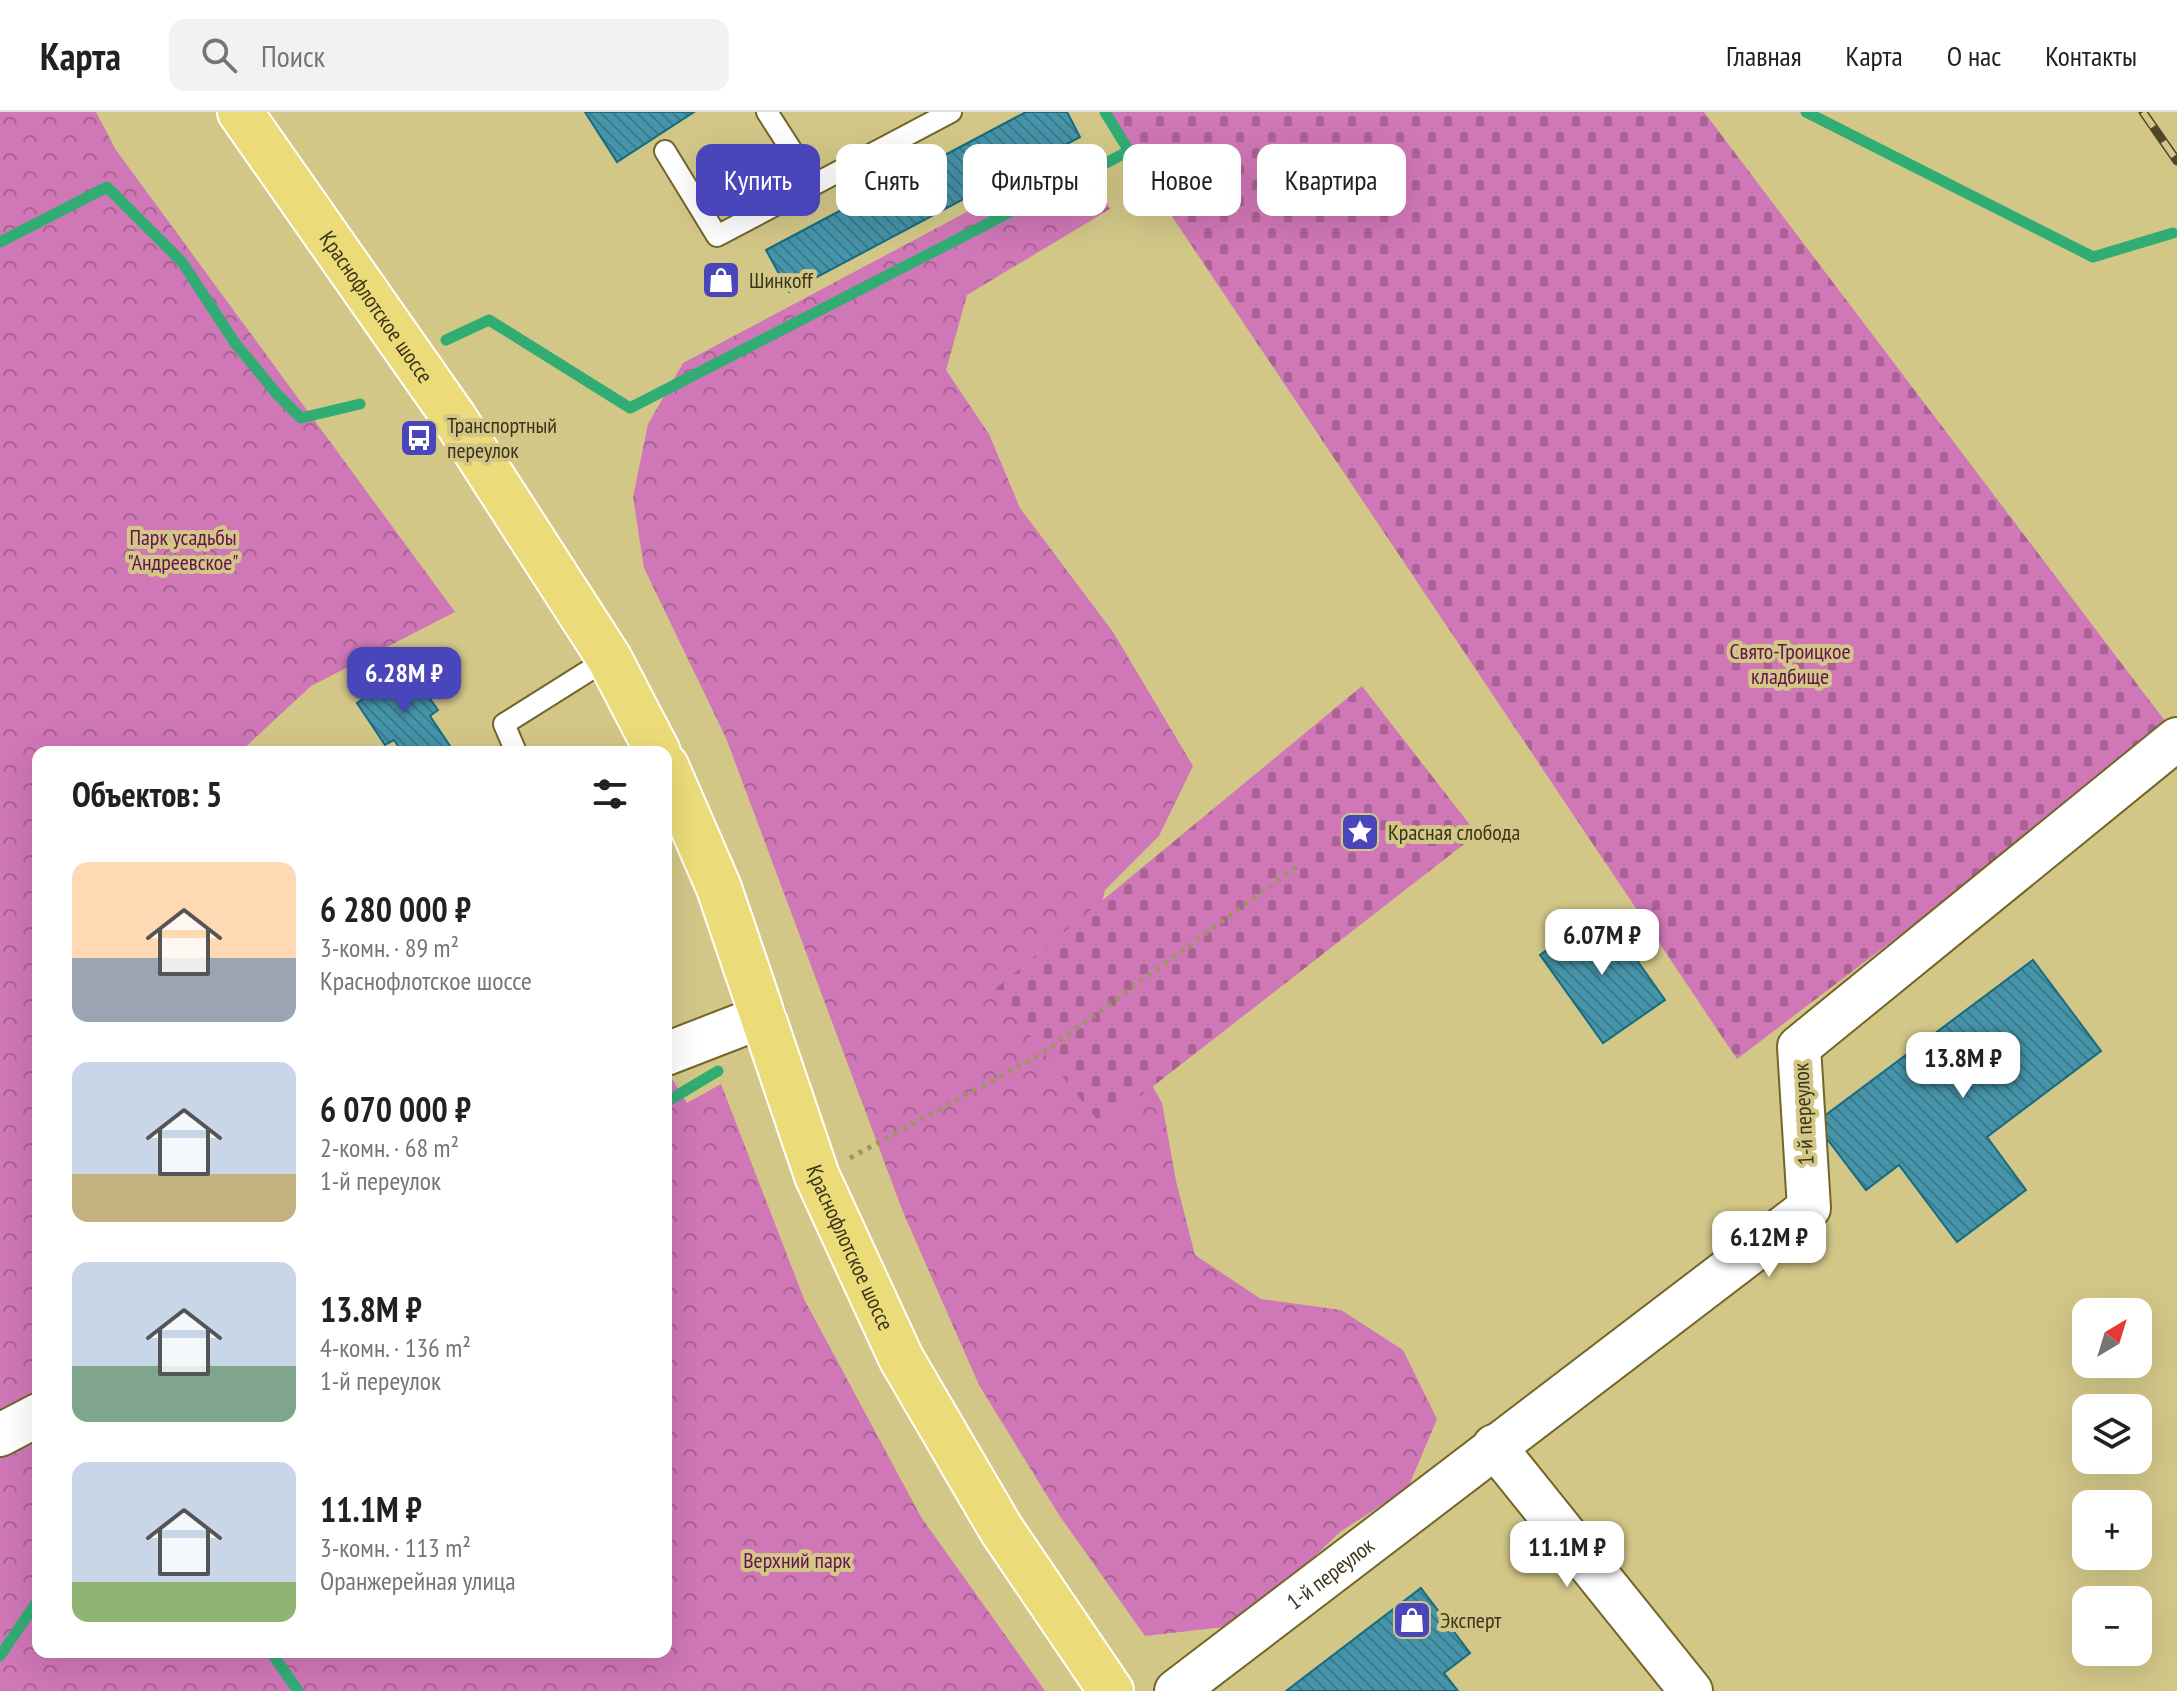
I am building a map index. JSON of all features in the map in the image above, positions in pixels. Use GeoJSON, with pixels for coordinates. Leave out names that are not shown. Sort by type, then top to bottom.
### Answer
{"type":"FeatureCollection","features":[{"type":"Feature","properties":{"kind":"main road","name":"Краснофлотское шоссе"},"geometry":{"type":"LineString","coordinates":[[240,112],[453,416],[609,658],[655,746]]}},
{"type":"Feature","properties":{"kind":"main road","name":"Краснофлотское шоссе"},"geometry":{"type":"LineString","coordinates":[[672,780],[719,888],[817,1176],[901,1358],[1001,1529],[1111,1691]]}},
{"type":"Feature","properties":{"kind":"street","name":"1-й переулок"},"geometry":{"type":"LineString","coordinates":[[1176,1691],[1809,1208],[1799,1047],[2177,739]]}},
{"type":"Feature","properties":{"kind":"street"},"geometry":{"type":"LineString","coordinates":[[672,1052],[764,1016]]}},
{"type":"Feature","properties":{"kind":"street"},"geometry":{"type":"LineString","coordinates":[[0,1435],[32,1418]]}},
{"type":"Feature","properties":{"kind":"street"},"geometry":{"type":"LineString","coordinates":[[1494,1446],[1691,1691]]}},
{"type":"Feature","properties":{"kind":"lane"},"geometry":{"type":"LineString","coordinates":[[767,112],[788,144]]}},
{"type":"Feature","properties":{"kind":"lane"},"geometry":{"type":"LineString","coordinates":[[820,182],[951,112]]}},
{"type":"Feature","properties":{"kind":"lane"},"geometry":{"type":"LineString","coordinates":[[665,151],[696,202]]}},
{"type":"Feature","properties":{"kind":"lane"},"geometry":{"type":"LineString","coordinates":[[705,216],[717,236],[755,216]]}},
{"type":"Feature","properties":{"kind":"lane"},"geometry":{"type":"LineString","coordinates":[[513,746],[504,724],[609,658]]}},
{"type":"Feature","properties":{"kind":"path"},"geometry":{"type":"LineString","coordinates":[[854,1156],[1043,1053],[1297,866]]}},
{"type":"Feature","properties":{"kind":"green space"},"geometry":{"type":"Polygon","coordinates":[[[0,112],[96,112],[116,150],[455,612],[311,686],[246,746],[32,746],[32,1658],[672,1658],[672,1079],[687,1103],[721,1084],[804,1299],[921,1517],[1045,1691],[0,1691],[0,112]]]}},
{"type":"Feature","properties":{"kind":"green space","name":"Свято-Троицкое кладбище"},"geometry":{"type":"Polygon","coordinates":[[[1102,112],[1704,112],[2171,729],[1737,1059],[1172,216],[1241,216],[1241,144],[1123,144],[1102,112]]]}},
{"type":"Feature","properties":{"kind":"green space"},"geometry":{"type":"Polygon","coordinates":[[[963,214],[1098,216],[967,295],[946,370],[989,434],[1020,508],[1113,632],[1193,766],[1159,836],[1105,890],[1086,968],[1162,1103],[1176,1181],[1195,1255],[1261,1299],[1341,1310],[1403,1350],[1437,1419],[1408,1488],[1340,1532],[1287,1583],[1224,1627],[1145,1636],[1059,1515],[979,1385],[903,1212],[726,738],[644,568],[633,497],[648,424],[683,363],[963,214]]]}},
{"type":"Feature","properties":{"kind":"green space"},"geometry":{"type":"Polygon","coordinates":[[[1362,686],[1477,834],[1102,1126],[994,990],[1362,686]]]}},
{"type":"Feature","properties":{"kind":"building"},"geometry":{"type":"Polygon","coordinates":[[[585,112],[694,112],[617,162],[585,112]]]}},
{"type":"Feature","properties":{"kind":"building"},"geometry":{"type":"Polygon","coordinates":[[[1026,112],[1067,112],[1080,137],[1067,144],[966,144],[1026,112]]]}},
{"type":"Feature","properties":{"kind":"building"},"geometry":{"type":"Polygon","coordinates":[[[963,145],[963,199],[947,208],[947,154],[963,145]]]}},
{"type":"Feature","properties":{"kind":"building"},"geometry":{"type":"Polygon","coordinates":[[[836,213],[836,216],[932,216],[789,292],[766,250],[836,213]]]}},
{"type":"Feature","properties":{"kind":"building"},"geometry":{"type":"Polygon","coordinates":[[[407,667],[438,710],[430,716],[450,746],[398,746],[394,740],[385,745],[357,703],[407,667]]]}},
{"type":"Feature","properties":{"kind":"building"},"geometry":{"type":"Polygon","coordinates":[[[1602,911],[1665,1000],[1603,1043],[1540,955],[1602,911]]]}},
{"type":"Feature","properties":{"kind":"building"},"geometry":{"type":"Polygon","coordinates":[[[2033,960],[2101,1051],[1987,1137],[2026,1190],[1957,1242],[1899,1165],[1866,1190],[1815,1123],[2033,960]]]}},
{"type":"Feature","properties":{"kind":"building","name":"Эксперт"},"geometry":{"type":"Polygon","coordinates":[[[1421,1588],[1470,1653],[1444,1673],[1458,1691],[1286,1691],[1421,1588]]]}},
{"type":"Feature","properties":{"kind":"waterway"},"geometry":{"type":"LineString","coordinates":[[446,340],[489,320],[630,408],[1129,151],[1105,112]]}},
{"type":"Feature","properties":{"kind":"waterway"},"geometry":{"type":"LineString","coordinates":[[1806,112],[2093,257],[2173,233]]}},
{"type":"Feature","properties":{"kind":"waterway"},"geometry":{"type":"LineString","coordinates":[[0,242],[107,187],[182,262],[235,343],[301,418],[360,404]]}},
{"type":"Feature","properties":{"kind":"waterway"},"geometry":{"type":"LineString","coordinates":[[672,1098],[718,1071]]}},
{"type":"Feature","properties":{"kind":"waterway"},"geometry":{"type":"LineString","coordinates":[[0,1656],[32,1609]]}},
{"type":"Feature","properties":{"kind":"waterway"},"geometry":{"type":"LineString","coordinates":[[275,1658],[298,1691]]}},
{"type":"Feature","properties":{"kind":"railway"},"geometry":{"type":"LineString","coordinates":[[2143,112],[2177,161]]}},
{"type":"Feature","properties":{"kind":"place","name":"Шинкoff"},"geometry":{"type":"Point","coordinates":[721,280]}},
{"type":"Feature","properties":{"kind":"place","name":"Транспортный переулок"},"geometry":{"type":"Point","coordinates":[419,438]}},
{"type":"Feature","properties":{"kind":"place","name":"Красная слобода"},"geometry":{"type":"Point","coordinates":[1360,832]}},
{"type":"Feature","properties":{"kind":"place","name":"Эксперт"},"geometry":{"type":"Point","coordinates":[1412,1620]}},
{"type":"Feature","properties":{"kind":"park label","name":"Парк усадьбы \"Андреевское\""},"geometry":{"type":"Point","coordinates":[183,550]}},
{"type":"Feature","properties":{"kind":"park label","name":"Верхний парк"},"geometry":{"type":"Point","coordinates":[797,1560]}}]}
